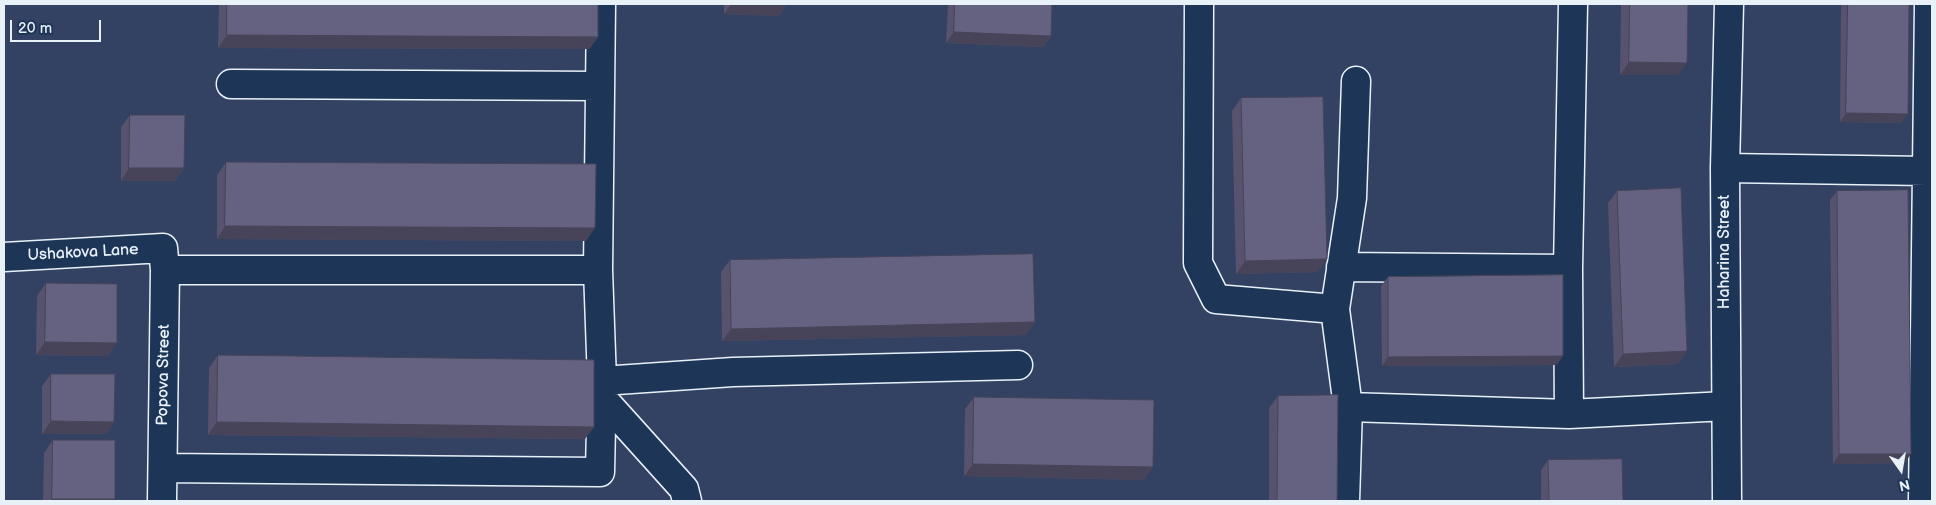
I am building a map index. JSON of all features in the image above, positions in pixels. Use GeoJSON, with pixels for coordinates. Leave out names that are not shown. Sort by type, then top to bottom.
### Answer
{"type":"FeatureCollection","features":[{"type":"Feature","properties":{"kind":"street"},"geometry":{"type":"LineString","coordinates":[[162,468],[600,472],[602,390],[598,270],[600,4]]}},
{"type":"Feature","properties":{"kind":"street"},"geometry":{"type":"LineString","coordinates":[[1199,4],[1198,263],[1216,299],[1335,309]]}},
{"type":"Feature","properties":{"kind":"street"},"geometry":{"type":"LineString","coordinates":[[1569,414],[1568,269],[1573,4]]}},
{"type":"Feature","properties":{"kind":"street","name":"Haharina Street"},"geometry":{"type":"LineString","coordinates":[[1727,501],[1725,168],[1729,4]]}},
{"type":"Feature","properties":{"kind":"street"},"geometry":{"type":"LineString","coordinates":[[1923,501],[1929,4]]}},
{"type":"Feature","properties":{"kind":"street"},"geometry":{"type":"LineString","coordinates":[[1345,501],[1348,407],[1335,309],[1352,198],[1356,81]]}},
{"type":"Feature","properties":{"kind":"street"},"geometry":{"type":"LineString","coordinates":[[231,84],[600,86]]}},
{"type":"Feature","properties":{"kind":"street"},"geometry":{"type":"LineString","coordinates":[[1725,168],[1927,172]]}},
{"type":"Feature","properties":{"kind":"street","name":"Ushakova Lane"},"geometry":{"type":"LineString","coordinates":[[4,258],[164,259],[598,270]]}},
{"type":"Feature","properties":{"kind":"street","name":"Popova Street"},"geometry":{"type":"LineString","coordinates":[[162,501],[164,259]]}},
{"type":"Feature","properties":{"kind":"street"},"geometry":{"type":"LineString","coordinates":[[1341,267],[1568,269]]}},
{"type":"Feature","properties":{"kind":"street"},"geometry":{"type":"LineString","coordinates":[[602,390],[734,372],[1018,365]]}},
{"type":"Feature","properties":{"kind":"street"},"geometry":{"type":"LineString","coordinates":[[602,390],[684,489],[687,501]]}},
{"type":"Feature","properties":{"kind":"street"},"geometry":{"type":"LineString","coordinates":[[1348,407],[1569,414],[1726,406]]}},
{"type":"Feature","properties":{"kind":"building"},"geometry":{"type":"Polygon","coordinates":[[[227,4],[598,4],[598,37],[227,35],[227,4]]]}},
{"type":"Feature","properties":{"kind":"building"},"geometry":{"type":"Polygon","coordinates":[[[955,4],[1052,4],[1051,36],[954,32],[955,4]]]}},
{"type":"Feature","properties":{"kind":"building"},"geometry":{"type":"Polygon","coordinates":[[[1630,4],[1688,4],[1687,63],[1629,62],[1630,4]]]}},
{"type":"Feature","properties":{"kind":"building"},"geometry":{"type":"Polygon","coordinates":[[[1848,4],[1909,4],[1908,114],[1846,113],[1848,4]]]}},
{"type":"Feature","properties":{"kind":"building"},"geometry":{"type":"Polygon","coordinates":[[[1323,97],[1327,259],[1245,261],[1241,98],[1323,97]]]}},
{"type":"Feature","properties":{"kind":"building"},"geometry":{"type":"Polygon","coordinates":[[[130,115],[185,115],[184,168],[129,168],[130,115]]]}},
{"type":"Feature","properties":{"kind":"building"},"geometry":{"type":"Polygon","coordinates":[[[226,162],[596,164],[595,228],[225,226],[226,162]]]}},
{"type":"Feature","properties":{"kind":"building"},"geometry":{"type":"Polygon","coordinates":[[[1681,188],[1687,351],[1623,354],[1617,191],[1681,188]]]}},
{"type":"Feature","properties":{"kind":"building"},"geometry":{"type":"Polygon","coordinates":[[[1908,190],[1911,454],[1839,454],[1837,191],[1908,190]]]}},
{"type":"Feature","properties":{"kind":"building"},"geometry":{"type":"Polygon","coordinates":[[[1033,254],[1035,322],[731,329],[730,260],[1033,254]]]}},
{"type":"Feature","properties":{"kind":"building"},"geometry":{"type":"Polygon","coordinates":[[[1563,275],[1563,356],[1388,357],[1388,277],[1563,275]]]}},
{"type":"Feature","properties":{"kind":"building"},"geometry":{"type":"Polygon","coordinates":[[[46,283],[117,284],[117,343],[45,342],[46,283]]]}},
{"type":"Feature","properties":{"kind":"building"},"geometry":{"type":"Polygon","coordinates":[[[218,355],[594,360],[594,427],[217,422],[218,355]]]}},
{"type":"Feature","properties":{"kind":"building"},"geometry":{"type":"Polygon","coordinates":[[[51,374],[115,374],[114,422],[51,421],[51,374]]]}},
{"type":"Feature","properties":{"kind":"building"},"geometry":{"type":"Polygon","coordinates":[[[1338,395],[1337,501],[1277,501],[1278,396],[1338,395]]]}},
{"type":"Feature","properties":{"kind":"building"},"geometry":{"type":"Polygon","coordinates":[[[974,397],[1154,400],[1153,467],[973,464],[974,397]]]}},
{"type":"Feature","properties":{"kind":"building"},"geometry":{"type":"Polygon","coordinates":[[[53,440],[115,440],[115,499],[52,499],[53,440]]]}},
{"type":"Feature","properties":{"kind":"building"},"geometry":{"type":"Polygon","coordinates":[[[1622,459],[1623,501],[1549,501],[1548,460],[1622,459]]]}}]}
